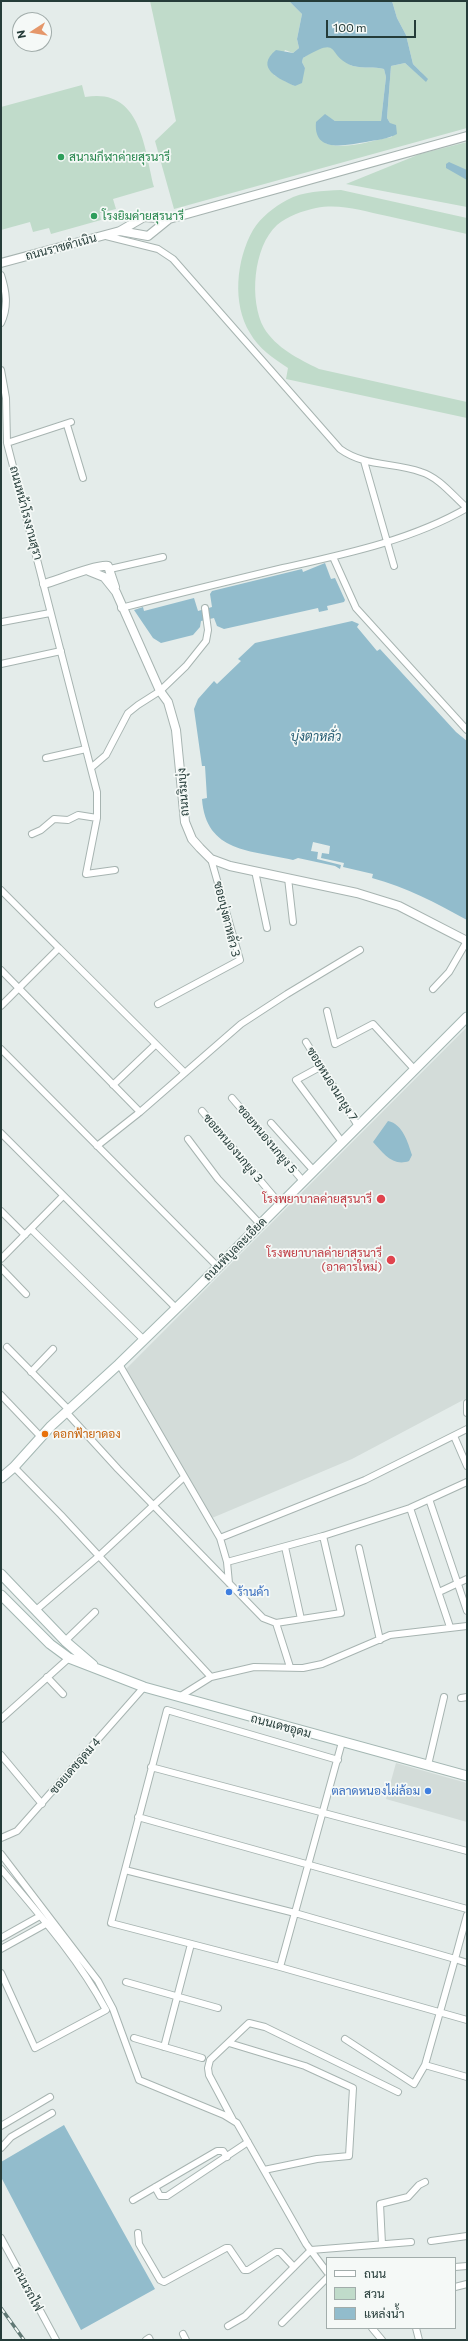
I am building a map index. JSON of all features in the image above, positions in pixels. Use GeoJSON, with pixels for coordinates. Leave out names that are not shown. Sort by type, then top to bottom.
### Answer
{"type":"FeatureCollection","features":[{"type":"Feature","properties":{"kind":"main road","name":"ถนนพิบูลละเอียด"},"geometry":{"type":"LineString","coordinates":[[1,1478],[14,1467],[41,1437],[119,1364],[467,1017]]}},
{"type":"Feature","properties":{"kind":"main road","name":"ถนนเดชอุดม"},"geometry":{"type":"LineString","coordinates":[[1,1574],[65,1641],[97,1668]]}},
{"type":"Feature","properties":{"kind":"main road","name":"ถนนเดชอุดม"},"geometry":{"type":"LineString","coordinates":[[1,1594],[50,1644],[69,1658],[144,1687],[467,1776]]}},
{"type":"Feature","properties":{"kind":"main road"},"geometry":{"type":"LineString","coordinates":[[26,1620],[36,1610]]}},
{"type":"Feature","properties":{"kind":"street"},"geometry":{"type":"LineString","coordinates":[[120,231],[148,236],[169,220],[467,136]]}},
{"type":"Feature","properties":{"kind":"street","name":"ถนนราชดำเนิน"},"geometry":{"type":"LineString","coordinates":[[1,264],[106,236],[120,231],[144,217],[169,220]]}},
{"type":"Feature","properties":{"kind":"street"},"geometry":{"type":"LineString","coordinates":[[106,236],[158,249],[173,259],[336,444],[352,458],[421,472],[435,478],[467,508],[442,522],[333,557],[121,608]]}},
{"type":"Feature","properties":{"kind":"street"},"geometry":{"type":"LineString","coordinates":[[1,274],[7,297],[6,309],[1,323]]}},
{"type":"Feature","properties":{"kind":"street","name":"ถนนหน้าโรงงานสุรา"},"geometry":{"type":"LineString","coordinates":[[1,370],[7,443],[44,584],[50,613],[92,767],[97,792],[97,818],[86,874],[115,870]]}},
{"type":"Feature","properties":{"kind":"street"},"geometry":{"type":"LineString","coordinates":[[7,443],[69,423],[83,478]]}},
{"type":"Feature","properties":{"kind":"street"},"geometry":{"type":"LineString","coordinates":[[364,461],[394,566]]}},
{"type":"Feature","properties":{"kind":"street"},"geometry":{"type":"LineString","coordinates":[[110,569],[164,557]]}},
{"type":"Feature","properties":{"kind":"street"},"geometry":{"type":"LineString","coordinates":[[333,557],[356,608],[467,730]]}},
{"type":"Feature","properties":{"kind":"street"},"geometry":{"type":"LineString","coordinates":[[44,584],[89,570],[101,564],[108,566],[110,569],[116,592]]}},
{"type":"Feature","properties":{"kind":"street","name":"ถนนริมบุ่ง"},"geometry":{"type":"LineString","coordinates":[[89,570],[104,577],[116,592],[121,608],[138,638],[160,691],[168,702],[176,730],[185,822],[192,838],[211,859],[230,866],[255,870],[357,893],[399,906],[467,941]]}},
{"type":"Feature","properties":{"kind":"street"},"geometry":{"type":"LineString","coordinates":[[92,767],[106,755],[128,713],[138,704],[160,691],[186,666],[206,641],[208,620],[205,608]]}},
{"type":"Feature","properties":{"kind":"street"},"geometry":{"type":"LineString","coordinates":[[2,622],[50,613]]}},
{"type":"Feature","properties":{"kind":"street"},"geometry":{"type":"LineString","coordinates":[[1,664],[61,651]]}},
{"type":"Feature","properties":{"kind":"street"},"geometry":{"type":"LineString","coordinates":[[46,758],[86,749]]}},
{"type":"Feature","properties":{"kind":"street"},"geometry":{"type":"LineString","coordinates":[[32,834],[41,830],[54,819],[68,820],[78,816],[97,818]]}},
{"type":"Feature","properties":{"kind":"street","name":"ซอยบุ่งตาหลั่ว 3"},"geometry":{"type":"LineString","coordinates":[[158,1004],[240,960],[211,859]]}},
{"type":"Feature","properties":{"kind":"street"},"geometry":{"type":"LineString","coordinates":[[255,870],[267,928]]}},
{"type":"Feature","properties":{"kind":"street"},"geometry":{"type":"LineString","coordinates":[[288,878],[293,922]]}},
{"type":"Feature","properties":{"kind":"street"},"geometry":{"type":"LineString","coordinates":[[1,890],[155,1045],[185,1073]]}},
{"type":"Feature","properties":{"kind":"street"},"geometry":{"type":"LineString","coordinates":[[434,989],[449,972],[467,941]]}},
{"type":"Feature","properties":{"kind":"street"},"geometry":{"type":"LineString","coordinates":[[1,1006],[59,948]]}},
{"type":"Feature","properties":{"kind":"street"},"geometry":{"type":"LineString","coordinates":[[97,1146],[140,1112],[240,1024],[360,950]]}},
{"type":"Feature","properties":{"kind":"street"},"geometry":{"type":"LineString","coordinates":[[1,970],[140,1112]]}},
{"type":"Feature","properties":{"kind":"street"},"geometry":{"type":"LineString","coordinates":[[327,1011],[335,1044],[373,1024],[415,1070]]}},
{"type":"Feature","properties":{"kind":"street","name":"ซอยหนองนกยูง 7"},"geometry":{"type":"LineString","coordinates":[[306,1042],[358,1126]]}},
{"type":"Feature","properties":{"kind":"street"},"geometry":{"type":"LineString","coordinates":[[112,1085],[155,1045]]}},
{"type":"Feature","properties":{"kind":"street"},"geometry":{"type":"LineString","coordinates":[[1,1049],[217,1266]]}},
{"type":"Feature","properties":{"kind":"street"},"geometry":{"type":"LineString","coordinates":[[320,1066],[296,1080],[342,1142]]}},
{"type":"Feature","properties":{"kind":"street","name":"ซอยหนองนกยูง 5"},"geometry":{"type":"LineString","coordinates":[[232,1098],[303,1181]]}},
{"type":"Feature","properties":{"kind":"street","name":"ซอยหนองนกยูง 3"},"geometry":{"type":"LineString","coordinates":[[202,1111],[280,1204]]}},
{"type":"Feature","properties":{"kind":"street"},"geometry":{"type":"LineString","coordinates":[[271,1123],[314,1170]]}},
{"type":"Feature","properties":{"kind":"street"},"geometry":{"type":"LineString","coordinates":[[1,1133],[175,1307]]}},
{"type":"Feature","properties":{"kind":"street"},"geometry":{"type":"LineString","coordinates":[[188,1139],[218,1179],[260,1224]]}},
{"type":"Feature","properties":{"kind":"street"},"geometry":{"type":"LineString","coordinates":[[1,1259],[63,1196]]}},
{"type":"Feature","properties":{"kind":"street"},"geometry":{"type":"LineString","coordinates":[[1,1211],[25,1235]]}},
{"type":"Feature","properties":{"kind":"street"},"geometry":{"type":"LineString","coordinates":[[31,1229],[143,1339]]}},
{"type":"Feature","properties":{"kind":"street"},"geometry":{"type":"LineString","coordinates":[[1,1268],[26,1294]]}},
{"type":"Feature","properties":{"kind":"street"},"geometry":{"type":"LineString","coordinates":[[7,1347],[68,1411],[152,1505],[262,1618],[276,1623],[341,1613],[324,1536]]}},
{"type":"Feature","properties":{"kind":"street"},"geometry":{"type":"LineString","coordinates":[[31,1372],[53,1349]]}},
{"type":"Feature","properties":{"kind":"street"},"geometry":{"type":"LineString","coordinates":[[119,1364],[220,1538],[227,1562],[229,1583]]}},
{"type":"Feature","properties":{"kind":"street"},"geometry":{"type":"LineString","coordinates":[[1,1395],[41,1437]]}},
{"type":"Feature","properties":{"kind":"street"},"geometry":{"type":"LineString","coordinates":[[467,1403],[467,1413]]}},
{"type":"Feature","properties":{"kind":"street"},"geometry":{"type":"LineString","coordinates":[[220,1538],[365,1480],[467,1429]]}},
{"type":"Feature","properties":{"kind":"street"},"geometry":{"type":"LineString","coordinates":[[454,1436],[467,1466]]}},
{"type":"Feature","properties":{"kind":"street"},"geometry":{"type":"LineString","coordinates":[[14,1467],[99,1556],[210,1677]]}},
{"type":"Feature","properties":{"kind":"street"},"geometry":{"type":"LineString","coordinates":[[36,1610],[99,1556],[152,1505],[184,1477]]}},
{"type":"Feature","properties":{"kind":"street"},"geometry":{"type":"LineString","coordinates":[[227,1562],[324,1536],[410,1508],[467,1482]]}},
{"type":"Feature","properties":{"kind":"street"},"geometry":{"type":"LineString","coordinates":[[429,1499],[467,1611]]}},
{"type":"Feature","properties":{"kind":"street"},"geometry":{"type":"LineString","coordinates":[[410,1508],[450,1627]]}},
{"type":"Feature","properties":{"kind":"street"},"geometry":{"type":"LineString","coordinates":[[285,1546],[301,1619]]}},
{"type":"Feature","properties":{"kind":"street"},"geometry":{"type":"LineString","coordinates":[[359,1548],[380,1640]]}},
{"type":"Feature","properties":{"kind":"street"},"geometry":{"type":"LineString","coordinates":[[439,1592],[467,1579]]}},
{"type":"Feature","properties":{"kind":"street"},"geometry":{"type":"LineString","coordinates":[[65,1641],[95,1612]]}},
{"type":"Feature","properties":{"kind":"street"},"geometry":{"type":"LineString","coordinates":[[276,1623],[290,1667]]}},
{"type":"Feature","properties":{"kind":"street"},"geometry":{"type":"LineString","coordinates":[[179,1697],[210,1677],[254,1667],[303,1668],[322,1664],[390,1635],[467,1626]]}},
{"type":"Feature","properties":{"kind":"street"},"geometry":{"type":"LineString","coordinates":[[1,1719],[69,1658]]}},
{"type":"Feature","properties":{"kind":"street"},"geometry":{"type":"LineString","coordinates":[[47,1678],[63,1694]]}},
{"type":"Feature","properties":{"kind":"street","name":"ซอยเดชอุดม 4"},"geometry":{"type":"LineString","coordinates":[[1,1838],[18,1831],[144,1687]]}},
{"type":"Feature","properties":{"kind":"street"},"geometry":{"type":"LineString","coordinates":[[428,1765],[444,1697]]}},
{"type":"Feature","properties":{"kind":"street"},"geometry":{"type":"LineString","coordinates":[[338,1760],[167,1710],[111,1923],[280,1967],[467,2020]]}},
{"type":"Feature","properties":{"kind":"street"},"geometry":{"type":"LineString","coordinates":[[280,1967],[342,1742]]}},
{"type":"Feature","properties":{"kind":"street"},"geometry":{"type":"LineString","coordinates":[[1,1755],[42,1804]]}},
{"type":"Feature","properties":{"kind":"street"},"geometry":{"type":"LineString","coordinates":[[151,1767],[467,1851]]}},
{"type":"Feature","properties":{"kind":"street"},"geometry":{"type":"LineString","coordinates":[[138,1817],[467,1909]]}},
{"type":"Feature","properties":{"kind":"street"},"geometry":{"type":"LineString","coordinates":[[1,1854],[98,1981],[113,2010],[139,2080],[224,2115],[234,2121]]}},
{"type":"Feature","properties":{"kind":"street"},"geometry":{"type":"LineString","coordinates":[[1,1869],[40,1916],[92,1984],[106,2010],[36,2048],[1,1973]]}},
{"type":"Feature","properties":{"kind":"street"},"geometry":{"type":"LineString","coordinates":[[125,1870],[295,1913],[467,1963]]}},
{"type":"Feature","properties":{"kind":"street"},"geometry":{"type":"LineString","coordinates":[[345,2039],[414,2084],[424,2065],[467,1915]]}},
{"type":"Feature","properties":{"kind":"street"},"geometry":{"type":"LineString","coordinates":[[1,1938],[40,1916]]}},
{"type":"Feature","properties":{"kind":"street"},"geometry":{"type":"LineString","coordinates":[[1,1949],[46,1924]]}},
{"type":"Feature","properties":{"kind":"street"},"geometry":{"type":"LineString","coordinates":[[164,2047],[191,1944]]}},
{"type":"Feature","properties":{"kind":"street"},"geometry":{"type":"LineString","coordinates":[[126,1982],[218,2008]]}},
{"type":"Feature","properties":{"kind":"street"},"geometry":{"type":"LineString","coordinates":[[326,2271],[310,2250],[213,2083],[208,2068],[210,2060],[250,2023],[265,2027],[398,2092]]}},
{"type":"Feature","properties":{"kind":"street"},"geometry":{"type":"LineString","coordinates":[[134,2038],[202,2058]]}},
{"type":"Feature","properties":{"kind":"street"},"geometry":{"type":"LineString","coordinates":[[228,2043],[305,2066],[353,2088],[349,2156],[317,2159],[264,2170]]}},
{"type":"Feature","properties":{"kind":"street"},"geometry":{"type":"LineString","coordinates":[[424,2065],[467,2077]]}},
{"type":"Feature","properties":{"kind":"street"},"geometry":{"type":"LineString","coordinates":[[1,2126],[50,2097]]}},
{"type":"Feature","properties":{"kind":"street"},"geometry":{"type":"LineString","coordinates":[[1,2148],[11,2137],[52,2113]]}},
{"type":"Feature","properties":{"kind":"street"},"geometry":{"type":"LineString","coordinates":[[155,2187],[163,2198],[248,2142]]}},
{"type":"Feature","properties":{"kind":"street"},"geometry":{"type":"LineString","coordinates":[[133,2200],[216,2151],[223,2151],[227,2157]]}},
{"type":"Feature","properties":{"kind":"street"},"geometry":{"type":"LineString","coordinates":[[382,2244],[380,2204],[408,2197],[418,2185],[425,2182]]}},
{"type":"Feature","properties":{"kind":"street"},"geometry":{"type":"LineString","coordinates":[[138,2233],[139,2244],[160,2280],[164,2282],[226,2248],[229,2248],[244,2270],[248,2270],[276,2252],[280,2252],[294,2267]]}},
{"type":"Feature","properties":{"kind":"street"},"geometry":{"type":"LineString","coordinates":[[431,2241],[467,2236]]}},
{"type":"Feature","properties":{"kind":"street","name":"ถนนรถไฟ"},"geometry":{"type":"LineString","coordinates":[[1,2238],[56,2340]]}},
{"type":"Feature","properties":{"kind":"street"},"geometry":{"type":"LineString","coordinates":[[228,2326],[245,2316],[310,2250],[411,2242]]}},
{"type":"Feature","properties":{"kind":"street"},"geometry":{"type":"LineString","coordinates":[[456,2267],[467,2266]]}},
{"type":"Feature","properties":{"kind":"street"},"geometry":{"type":"LineString","coordinates":[[282,2323],[326,2279]]}},
{"type":"Feature","properties":{"kind":"street"},"geometry":{"type":"LineString","coordinates":[[456,2287],[467,2284]]}},
{"type":"Feature","properties":{"kind":"street"},"geometry":{"type":"LineString","coordinates":[[373,2329],[382,2340]]}},
{"type":"Feature","properties":{"kind":"street"},"geometry":{"type":"LineString","coordinates":[[416,2329],[419,2340]]}},
{"type":"Feature","properties":{"kind":"shaded area","name":"โรงพยาบาลค่ายสุรนารี"},"geometry":{"type":"Polygon","coordinates":[[[467,1027],[467,1398],[352,1459],[212,1518],[124,1371],[467,1027]]]}},
{"type":"Feature","properties":{"kind":"shaded area","name":"ตลาดหนองไผ่ล้อม"},"geometry":{"type":"Polygon","coordinates":[[[396,1763],[467,1783],[467,1822],[386,1799],[396,1763]]]}},
{"type":"Feature","properties":{"kind":"green space"},"geometry":{"type":"Polygon","coordinates":[[[150,1],[289,1],[302,14],[297,39],[299,48],[293,53],[285,50],[274,75],[295,86],[305,68],[302,62],[303,58],[322,46],[331,47],[345,61],[353,66],[384,69],[386,77],[381,121],[335,121],[325,115],[325,143],[341,146],[392,137],[390,123],[387,118],[391,66],[405,63],[426,81],[421,72],[413,64],[406,35],[397,18],[392,1],[467,1],[467,128],[174,209],[155,141],[176,121],[150,1]]]}},
{"type":"Feature","properties":{"kind":"green space"},"geometry":{"type":"Polygon","coordinates":[[[82,85],[85,97],[104,96],[118,101],[129,111],[137,123],[143,138],[154,187],[113,199],[116,209],[100,213],[101,220],[51,234],[49,228],[33,232],[30,222],[1,230],[1,107],[82,85]]]}},
{"type":"Feature","properties":{"kind":"green space"},"geometry":{"type":"Polygon","coordinates":[[[467,142],[467,207],[346,184],[420,154],[467,142]]]}},
{"type":"Feature","properties":{"kind":"green space"},"geometry":{"type":"Polygon","coordinates":[[[341,190],[467,218],[467,234],[360,210],[334,206],[316,208],[290,216],[277,225],[269,235],[258,260],[255,289],[256,304],[259,317],[264,328],[281,347],[319,369],[467,402],[467,418],[286,379],[288,368],[262,348],[250,333],[240,309],[238,282],[243,255],[253,230],[268,213],[293,197],[313,192],[341,190]]]}},
{"type":"Feature","properties":{"kind":"water"},"geometry":{"type":"Polygon","coordinates":[[[289,1],[392,1],[397,18],[406,35],[413,64],[428,79],[426,82],[405,63],[391,66],[387,118],[390,123],[396,125],[397,134],[382,139],[349,145],[332,145],[325,143],[320,139],[316,132],[316,122],[325,114],[335,121],[381,121],[386,77],[384,69],[353,66],[344,62],[329,47],[315,51],[303,58],[302,62],[305,68],[302,83],[295,86],[276,76],[268,67],[267,62],[270,56],[276,50],[293,53],[299,48],[297,39],[302,14],[289,1]]]}},
{"type":"Feature","properties":{"kind":"water"},"geometry":{"type":"Polygon","coordinates":[[[449,162],[467,170],[467,180],[446,168],[446,164],[449,162]]]}},
{"type":"Feature","properties":{"kind":"water"},"geometry":{"type":"Polygon","coordinates":[[[325,563],[331,579],[335,578],[345,600],[344,602],[327,606],[328,610],[319,612],[318,608],[224,629],[217,626],[214,618],[201,621],[200,627],[193,635],[161,643],[153,638],[134,610],[143,607],[144,611],[194,598],[198,611],[212,607],[210,594],[212,591],[302,569],[303,572],[325,563]]]}},
{"type":"Feature","properties":{"kind":"water","name":"บุ่งตาหลั่ว"},"geometry":{"type":"Polygon","coordinates":[[[352,621],[359,624],[357,627],[377,651],[380,649],[456,732],[467,741],[467,920],[409,891],[372,878],[373,874],[343,867],[344,863],[321,858],[322,853],[329,854],[330,846],[313,842],[311,851],[318,852],[317,859],[341,865],[340,869],[335,866],[298,858],[293,860],[247,851],[233,846],[221,839],[212,830],[205,817],[202,799],[207,798],[205,766],[202,766],[194,709],[198,699],[214,681],[217,684],[241,661],[238,659],[255,643],[352,621]]]}},
{"type":"Feature","properties":{"kind":"water"},"geometry":{"type":"Polygon","coordinates":[[[388,1121],[398,1126],[404,1135],[412,1155],[409,1161],[393,1161],[373,1142],[388,1121]]]}},
{"type":"Feature","properties":{"kind":"water"},"geometry":{"type":"Polygon","coordinates":[[[64,2125],[155,2289],[81,2330],[1,2177],[1,2162],[64,2125]]]}},
{"type":"Feature","properties":{"kind":"railway"},"geometry":{"type":"LineString","coordinates":[[1,2308],[24,2340]]}},
{"type":"Feature","properties":{"kind":"place","name":"สนามกีฬาค่ายสุรนารี"},"geometry":{"type":"Point","coordinates":[61,157]}},
{"type":"Feature","properties":{"kind":"place","name":"โรงยิมค่ายสุรนารี"},"geometry":{"type":"Point","coordinates":[94,216]}},
{"type":"Feature","properties":{"kind":"place","name":"โรงพยาบาลค่ายสุรนารี"},"geometry":{"type":"Point","coordinates":[381,1199]}},
{"type":"Feature","properties":{"kind":"place","name":"โรงพยาบาลค่ายาสุรนารี (อาคารใหม่)"},"geometry":{"type":"Point","coordinates":[391,1260]}},
{"type":"Feature","properties":{"kind":"place","name":"ดอกฟ้ายาดอง"},"geometry":{"type":"Point","coordinates":[45,1434]}},
{"type":"Feature","properties":{"kind":"place","name":"ร้านค้า"},"geometry":{"type":"Point","coordinates":[229,1592]}},
{"type":"Feature","properties":{"kind":"place","name":"ตลาดหนองไผ่ล้อม"},"geometry":{"type":"Point","coordinates":[428,1791]}}]}
